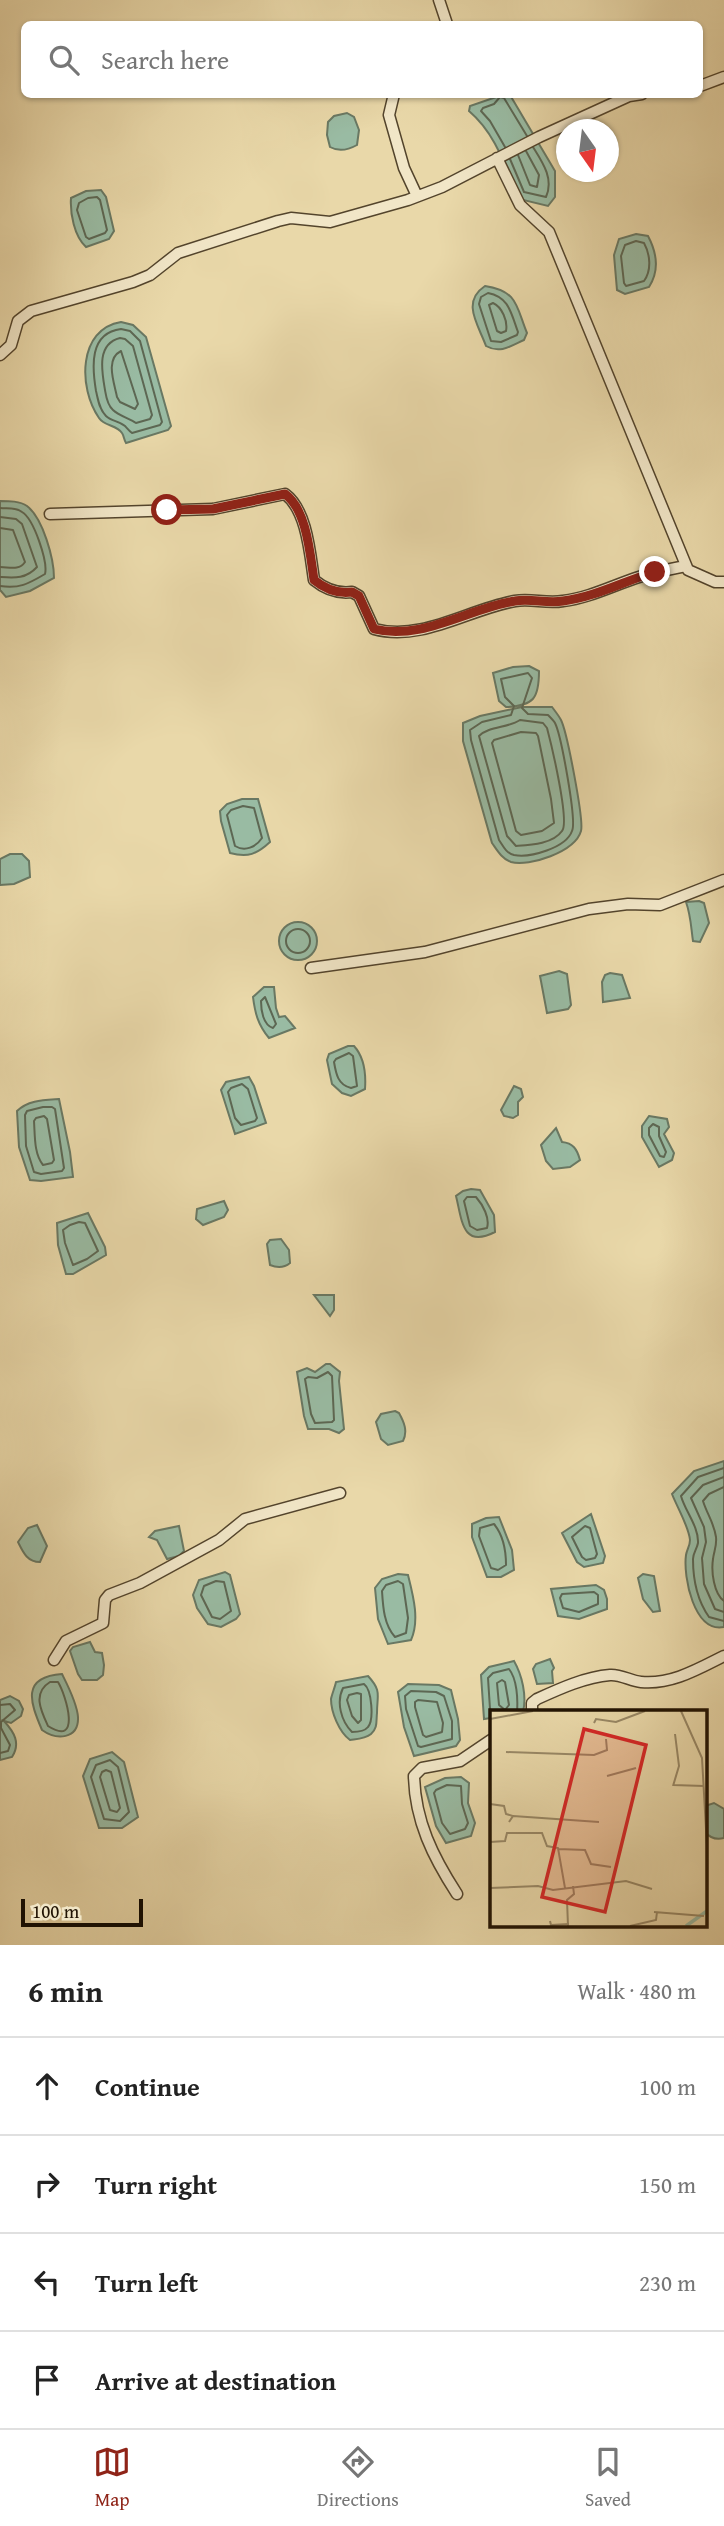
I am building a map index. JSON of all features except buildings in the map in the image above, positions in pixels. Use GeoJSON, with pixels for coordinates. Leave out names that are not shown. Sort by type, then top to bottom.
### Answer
{"type":"FeatureCollection","features":[{"type":"Feature","properties":{"kind":"street"},"geometry":{"type":"LineString","coordinates":[[439,0],[446,21]]}},
{"type":"Feature","properties":{"kind":"street"},"geometry":{"type":"LineString","coordinates":[[703,85],[724,77]]}},
{"type":"Feature","properties":{"kind":"street"},"geometry":{"type":"LineString","coordinates":[[393,98],[389,114],[404,168],[417,196]]}},
{"type":"Feature","properties":{"kind":"street"},"geometry":{"type":"LineString","coordinates":[[0,355],[11,345],[18,321],[31,311],[133,282],[150,275],[178,253],[278,221],[291,218],[330,222],[371,212],[417,196],[442,187],[539,137],[625,98]]}},
{"type":"Feature","properties":{"kind":"street"},"geometry":{"type":"LineString","coordinates":[[497,158],[520,205],[549,232],[688,570],[715,582],[724,582]]}},
{"type":"Feature","properties":{"kind":"street"},"geometry":{"type":"LineString","coordinates":[[50,514],[213,509],[285,494],[296,505],[307,537],[314,580],[323,587],[342,593],[352,592],[359,596],[374,629],[383,631],[408,631],[439,624],[515,601],[561,602],[641,576],[686,566]]}},
{"type":"Feature","properties":{"kind":"street"},"geometry":{"type":"LineString","coordinates":[[311,968],[425,952],[589,909],[628,904],[660,905],[724,880]]}},
{"type":"Feature","properties":{"kind":"street"},"geometry":{"type":"LineString","coordinates":[[54,1660],[66,1641],[103,1623],[105,1600],[109,1595],[140,1583],[219,1540],[245,1519],[340,1493]]}},
{"type":"Feature","properties":{"kind":"street"},"geometry":{"type":"LineString","coordinates":[[532,1710],[532,1703],[537,1699],[595,1677],[612,1675],[640,1682],[663,1682],[691,1673],[724,1656]]}},
{"type":"Feature","properties":{"kind":"street"},"geometry":{"type":"LineString","coordinates":[[457,1894],[434,1858],[415,1800],[414,1776],[422,1768],[460,1761],[490,1741]]}},
{"type":"Feature","properties":{"kind":"water"},"geometry":{"type":"Polygon","coordinates":[[[493,98],[512,98],[555,171],[555,197],[548,206],[519,199],[493,140],[469,111],[470,106],[493,98]]]}},
{"type":"Feature","properties":{"kind":"water"},"geometry":{"type":"Polygon","coordinates":[[[347,113],[354,117],[359,130],[357,145],[344,150],[333,149],[327,135],[328,122],[334,116],[347,113]]]}},
{"type":"Feature","properties":{"kind":"water"},"geometry":{"type":"Polygon","coordinates":[[[101,190],[106,197],[114,231],[109,239],[86,247],[78,237],[74,224],[71,198],[86,191],[101,190]]]}},
{"type":"Feature","properties":{"kind":"water"},"geometry":{"type":"Polygon","coordinates":[[[636,234],[648,236],[651,242],[656,262],[655,274],[649,287],[625,294],[617,290],[614,255],[619,239],[636,234]]]}},
{"type":"Feature","properties":{"kind":"water"},"geometry":{"type":"Polygon","coordinates":[[[485,286],[504,292],[514,301],[527,333],[524,340],[501,349],[486,346],[473,306],[478,292],[485,286]]]}},
{"type":"Feature","properties":{"kind":"water"},"geometry":{"type":"Polygon","coordinates":[[[121,322],[133,325],[146,337],[171,426],[168,430],[126,443],[120,430],[99,418],[92,406],[85,376],[86,361],[96,336],[107,327],[121,322]]]}},
{"type":"Feature","properties":{"kind":"water"},"geometry":{"type":"Polygon","coordinates":[[[0,501],[21,503],[33,512],[46,539],[54,578],[30,591],[6,597],[0,590],[0,501]]]}},
{"type":"Feature","properties":{"kind":"water"},"geometry":{"type":"Polygon","coordinates":[[[529,666],[539,671],[536,694],[523,705],[506,707],[499,701],[493,673],[529,666]]]}},
{"type":"Feature","properties":{"kind":"water"},"geometry":{"type":"Polygon","coordinates":[[[522,707],[552,707],[561,720],[574,776],[581,831],[577,839],[561,851],[539,860],[519,863],[505,859],[492,843],[463,741],[463,723],[480,716],[522,707]]]}},
{"type":"Feature","properties":{"kind":"water"},"geometry":{"type":"Polygon","coordinates":[[[242,799],[258,799],[270,842],[247,855],[230,853],[220,811],[227,804],[242,799]]]}},
{"type":"Feature","properties":{"kind":"water"},"geometry":{"type":"Polygon","coordinates":[[[10,854],[22,854],[29,861],[30,877],[14,884],[0,885],[0,859],[10,854]]]}},
{"type":"Feature","properties":{"kind":"water"},"geometry":{"type":"Polygon","coordinates":[[[686,902],[704,903],[709,923],[700,942],[693,941],[686,902]]]}},
{"type":"Feature","properties":{"kind":"water"},"geometry":{"type":"Polygon","coordinates":[[[298,922],[312,927],[317,941],[312,955],[298,960],[284,955],[279,941],[284,927],[298,922]]]}},
{"type":"Feature","properties":{"kind":"water"},"geometry":{"type":"Polygon","coordinates":[[[559,971],[567,974],[571,1005],[568,1009],[547,1013],[540,976],[559,971]]]}},
{"type":"Feature","properties":{"kind":"water"},"geometry":{"type":"Polygon","coordinates":[[[605,975],[622,975],[630,998],[603,1002],[602,982],[605,975]]]}},
{"type":"Feature","properties":{"kind":"water"},"geometry":{"type":"Polygon","coordinates":[[[264,987],[274,987],[279,1017],[285,1016],[295,1028],[269,1038],[265,1033],[258,1019],[253,997],[264,987]]]}},
{"type":"Feature","properties":{"kind":"water"},"geometry":{"type":"Polygon","coordinates":[[[354,1046],[360,1055],[365,1078],[365,1089],[351,1096],[342,1093],[332,1084],[327,1060],[329,1054],[354,1046]]]}},
{"type":"Feature","properties":{"kind":"water"},"geometry":{"type":"Polygon","coordinates":[[[249,1077],[266,1123],[235,1134],[221,1090],[226,1082],[249,1077]]]}},
{"type":"Feature","properties":{"kind":"water"},"geometry":{"type":"Polygon","coordinates":[[[514,1086],[521,1089],[523,1097],[518,1102],[518,1115],[513,1118],[504,1116],[501,1110],[514,1086]]]}},
{"type":"Feature","properties":{"kind":"water"},"geometry":{"type":"Polygon","coordinates":[[[59,1099],[73,1177],[30,1180],[19,1147],[17,1111],[31,1103],[59,1099]]]}},
{"type":"Feature","properties":{"kind":"water"},"geometry":{"type":"Polygon","coordinates":[[[649,1116],[667,1119],[669,1127],[664,1134],[674,1153],[672,1160],[659,1167],[642,1137],[642,1126],[649,1116]]]}},
{"type":"Feature","properties":{"kind":"water"},"geometry":{"type":"Polygon","coordinates":[[[556,1128],[562,1142],[572,1145],[579,1156],[580,1160],[570,1167],[553,1169],[546,1161],[541,1145],[556,1128]]]}},
{"type":"Feature","properties":{"kind":"water"},"geometry":{"type":"Polygon","coordinates":[[[471,1189],[480,1190],[494,1215],[495,1232],[476,1237],[465,1229],[456,1196],[471,1189]]]}},
{"type":"Feature","properties":{"kind":"water"},"geometry":{"type":"Polygon","coordinates":[[[224,1201],[228,1210],[224,1217],[203,1225],[196,1219],[197,1209],[224,1201]]]}},
{"type":"Feature","properties":{"kind":"water"},"geometry":{"type":"Polygon","coordinates":[[[88,1213],[105,1247],[106,1255],[73,1274],[66,1274],[58,1245],[57,1223],[88,1213]]]}},
{"type":"Feature","properties":{"kind":"water"},"geometry":{"type":"Polygon","coordinates":[[[281,1239],[289,1250],[290,1263],[283,1267],[270,1265],[267,1244],[270,1240],[281,1239]]]}},
{"type":"Feature","properties":{"kind":"water"},"geometry":{"type":"Polygon","coordinates":[[[314,1295],[334,1295],[334,1310],[330,1316],[314,1295]]]}},
{"type":"Feature","properties":{"kind":"water"},"geometry":{"type":"Polygon","coordinates":[[[326,1364],[340,1372],[344,1429],[339,1433],[329,1429],[308,1429],[304,1416],[297,1372],[307,1368],[315,1372],[326,1364]]]}},
{"type":"Feature","properties":{"kind":"water"},"geometry":{"type":"Polygon","coordinates":[[[395,1411],[404,1423],[404,1437],[403,1441],[388,1445],[381,1439],[376,1422],[381,1414],[395,1411]]]}},
{"type":"Feature","properties":{"kind":"water"},"geometry":{"type":"Polygon","coordinates":[[[724,1461],[724,1627],[714,1627],[698,1613],[693,1602],[686,1576],[689,1535],[672,1494],[694,1471],[724,1461]]]}},
{"type":"Feature","properties":{"kind":"water"},"geometry":{"type":"Polygon","coordinates":[[[591,1514],[605,1556],[603,1563],[584,1567],[577,1562],[562,1533],[591,1514]]]}},
{"type":"Feature","properties":{"kind":"water"},"geometry":{"type":"Polygon","coordinates":[[[499,1517],[512,1550],[514,1570],[501,1577],[487,1577],[472,1537],[472,1524],[486,1518],[499,1517]]]}},
{"type":"Feature","properties":{"kind":"water"},"geometry":{"type":"Polygon","coordinates":[[[37,1525],[47,1546],[40,1562],[29,1558],[18,1542],[28,1528],[37,1525]]]}},
{"type":"Feature","properties":{"kind":"water"},"geometry":{"type":"Polygon","coordinates":[[[179,1526],[184,1551],[179,1556],[167,1559],[157,1540],[149,1537],[155,1531],[179,1526]]]}},
{"type":"Feature","properties":{"kind":"water"},"geometry":{"type":"Polygon","coordinates":[[[225,1572],[230,1575],[240,1614],[221,1627],[208,1624],[197,1608],[193,1595],[199,1580],[225,1572]]]}},
{"type":"Feature","properties":{"kind":"water"},"geometry":{"type":"Polygon","coordinates":[[[398,1574],[408,1575],[415,1607],[414,1632],[411,1640],[388,1644],[378,1619],[375,1588],[382,1579],[398,1574]]]}},
{"type":"Feature","properties":{"kind":"water"},"geometry":{"type":"Polygon","coordinates":[[[643,1574],[654,1576],[660,1611],[653,1612],[643,1599],[638,1578],[643,1574]]]}},
{"type":"Feature","properties":{"kind":"water"},"geometry":{"type":"Polygon","coordinates":[[[596,1585],[604,1590],[607,1609],[579,1619],[558,1616],[551,1589],[596,1585]]]}},
{"type":"Feature","properties":{"kind":"water"},"geometry":{"type":"Polygon","coordinates":[[[90,1642],[95,1652],[102,1653],[103,1675],[97,1680],[82,1680],[70,1651],[73,1647],[90,1642]]]}},
{"type":"Feature","properties":{"kind":"water"},"geometry":{"type":"Polygon","coordinates":[[[550,1659],[554,1668],[553,1683],[537,1684],[533,1669],[536,1664],[550,1659]]]}},
{"type":"Feature","properties":{"kind":"water"},"geometry":{"type":"Polygon","coordinates":[[[514,1661],[523,1686],[523,1710],[490,1710],[490,1718],[484,1719],[481,1675],[489,1667],[514,1661]]]}},
{"type":"Feature","properties":{"kind":"water"},"geometry":{"type":"Polygon","coordinates":[[[62,1674],[74,1700],[78,1717],[75,1730],[66,1736],[42,1730],[32,1701],[34,1686],[40,1680],[62,1674]]]}},
{"type":"Feature","properties":{"kind":"water"},"geometry":{"type":"Polygon","coordinates":[[[368,1676],[378,1693],[376,1727],[369,1736],[350,1740],[336,1721],[331,1697],[336,1682],[368,1676]]]}},
{"type":"Feature","properties":{"kind":"water"},"geometry":{"type":"Polygon","coordinates":[[[408,1684],[439,1685],[451,1690],[460,1740],[456,1746],[414,1756],[404,1727],[398,1692],[408,1684]]]}},
{"type":"Feature","properties":{"kind":"water"},"geometry":{"type":"Polygon","coordinates":[[[10,1696],[19,1701],[23,1709],[21,1716],[11,1723],[4,1721],[13,1734],[16,1747],[12,1757],[0,1760],[0,1700],[10,1696]]]}},
{"type":"Feature","properties":{"kind":"water"},"geometry":{"type":"Polygon","coordinates":[[[112,1752],[124,1762],[138,1817],[122,1828],[99,1828],[83,1776],[90,1759],[112,1752]]]}},
{"type":"Feature","properties":{"kind":"water"},"geometry":{"type":"Polygon","coordinates":[[[461,1777],[469,1783],[468,1803],[475,1823],[471,1836],[446,1843],[436,1826],[425,1787],[445,1778],[461,1777]]]}},
{"type":"Feature","properties":{"kind":"water"},"geometry":{"type":"Polygon","coordinates":[[[714,1803],[724,1809],[724,1838],[713,1838],[706,1833],[706,1806],[714,1803]]]}},
{"type":"Feature","properties":{"kind":"route"},"geometry":{"type":"LineString","coordinates":[[167,510],[213,509],[266,497],[285,494],[289,496],[296,505],[307,537],[314,580],[323,587],[342,593],[352,592],[359,596],[374,629],[383,631],[408,631],[439,624],[515,601],[561,602],[655,572]]}}]}
